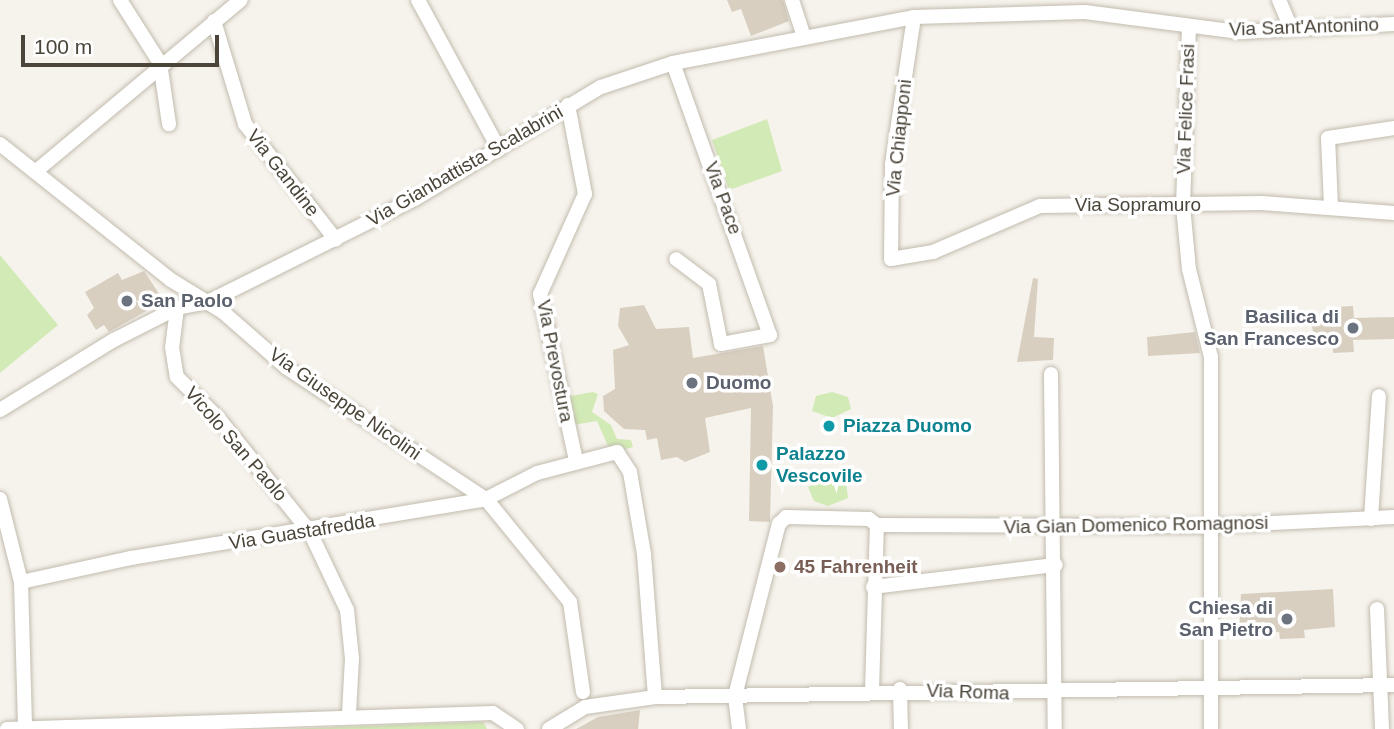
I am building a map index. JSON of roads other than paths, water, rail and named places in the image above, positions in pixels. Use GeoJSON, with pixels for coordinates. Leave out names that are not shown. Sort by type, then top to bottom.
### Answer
{"type":"FeatureCollection","features":[{"type":"Feature","properties":{"kind":"street"},"geometry":{"type":"LineString","coordinates":[[120,0],[160,63],[169,124]]}},
{"type":"Feature","properties":{"kind":"street"},"geometry":{"type":"LineString","coordinates":[[418,0],[499,149]]}},
{"type":"Feature","properties":{"kind":"street"},"geometry":{"type":"LineString","coordinates":[[792,0],[803,34]]}},
{"type":"Feature","properties":{"kind":"street"},"geometry":{"type":"LineString","coordinates":[[962,0],[963,16]]}},
{"type":"Feature","properties":{"kind":"street"},"geometry":{"type":"LineString","coordinates":[[1279,0],[1291,28]]}},
{"type":"Feature","properties":{"kind":"street"},"geometry":{"type":"LineString","coordinates":[[35,172],[233,2]]}},
{"type":"Feature","properties":{"kind":"street","name":"Via Sant'Antonino"},"geometry":{"type":"LineString","coordinates":[[963,16],[1085,12],[1238,32],[1394,24]]}},
{"type":"Feature","properties":{"kind":"street","name":"Via Gianbattista Scalabrini"},"geometry":{"type":"LineString","coordinates":[[0,410],[177,308],[208,302],[336,240],[499,149],[568,105],[601,88],[673,63],[803,34],[914,16],[963,16]]}},
{"type":"Feature","properties":{"kind":"street","name":"Via Chiapponi"},"geometry":{"type":"LineString","coordinates":[[891,259],[892,165],[914,16]]}},
{"type":"Feature","properties":{"kind":"street","name":"Via Gandine"},"geometry":{"type":"LineString","coordinates":[[214,21],[245,124],[336,240]]}},
{"type":"Feature","properties":{"kind":"street","name":"Via Felice Frasi"},"geometry":{"type":"LineString","coordinates":[[1189,26],[1183,206],[1189,269],[1211,357],[1211,729]]}},
{"type":"Feature","properties":{"kind":"street","name":"Via Pace"},"geometry":{"type":"LineString","coordinates":[[673,63],[769,335],[721,344],[709,284],[676,259]]}},
{"type":"Feature","properties":{"kind":"street","name":"Via Prevostura"},"geometry":{"type":"LineString","coordinates":[[568,105],[585,194],[540,294],[576,460]]}},
{"type":"Feature","properties":{"kind":"street"},"geometry":{"type":"LineString","coordinates":[[1331,206],[1328,138],[1394,128]]}},
{"type":"Feature","properties":{"kind":"street","name":"Via Giuseppe Nicolini"},"geometry":{"type":"LineString","coordinates":[[0,144],[171,280],[208,302],[287,368],[486,499],[570,602],[583,692]]}},
{"type":"Feature","properties":{"kind":"street","name":"Via Sopramuro"},"geometry":{"type":"LineString","coordinates":[[891,259],[933,252],[1040,206],[1331,206],[1394,213]]}},
{"type":"Feature","properties":{"kind":"street","name":"Vicolo San Paolo"},"geometry":{"type":"LineString","coordinates":[[177,308],[172,347],[177,377],[219,419],[310,533],[347,610],[352,658],[349,714]]}},
{"type":"Feature","properties":{"kind":"street"},"geometry":{"type":"LineString","coordinates":[[1051,374],[1056,565],[1055,729]]}},
{"type":"Feature","properties":{"kind":"street"},"geometry":{"type":"LineString","coordinates":[[1371,519],[1378,396]]}},
{"type":"Feature","properties":{"kind":"street","name":"Via Guastafredda"},"geometry":{"type":"LineString","coordinates":[[21,582],[131,558],[310,533],[486,499],[576,460],[617,452],[630,472],[644,554],[655,697]]}},
{"type":"Feature","properties":{"kind":"street"},"geometry":{"type":"LineString","coordinates":[[0,499],[21,582],[25,728]]}},
{"type":"Feature","properties":{"kind":"street"},"geometry":{"type":"LineString","coordinates":[[739,729],[735,696],[779,524],[786,517],[869,519],[877,525],[873,587],[872,691]]}},
{"type":"Feature","properties":{"kind":"street","name":"Via Gian Domenico Romagnosi"},"geometry":{"type":"LineString","coordinates":[[877,525],[1055,528],[1210,526],[1394,517]]}},
{"type":"Feature","properties":{"kind":"street"},"geometry":{"type":"LineString","coordinates":[[873,587],[1056,565]]}},
{"type":"Feature","properties":{"kind":"street"},"geometry":{"type":"LineString","coordinates":[[1377,609],[1389,685],[1381,729]]}},
{"type":"Feature","properties":{"kind":"street","name":"Via Roma"},"geometry":{"type":"LineString","coordinates":[[550,729],[585,707],[655,697],[900,689],[1056,692],[1209,686],[1389,685]]}},
{"type":"Feature","properties":{"kind":"street"},"geometry":{"type":"LineString","coordinates":[[900,689],[901,729]]}},
{"type":"Feature","properties":{"kind":"street"},"geometry":{"type":"LineString","coordinates":[[7,729],[349,714],[493,713],[517,729]]}},
{"type":"Feature","properties":{"kind":"place","name":"San Paolo"},"geometry":{"type":"Point","coordinates":[127,301]}},
{"type":"Feature","properties":{"kind":"place","name":"Basilica di San Francesco"},"geometry":{"type":"Point","coordinates":[1353,328]}},
{"type":"Feature","properties":{"kind":"place","name":"Duomo"},"geometry":{"type":"Point","coordinates":[692,383]}},
{"type":"Feature","properties":{"kind":"place","name":"Piazza Duomo"},"geometry":{"type":"Point","coordinates":[829,426]}},
{"type":"Feature","properties":{"kind":"place","name":"Palazzo Vescovile"},"geometry":{"type":"Point","coordinates":[762,465]}},
{"type":"Feature","properties":{"kind":"place","name":"45 Fahrenheit"},"geometry":{"type":"Point","coordinates":[780,567]}},
{"type":"Feature","properties":{"kind":"place","name":"Chiesa di San Pietro"},"geometry":{"type":"Point","coordinates":[1287,619]}}]}
